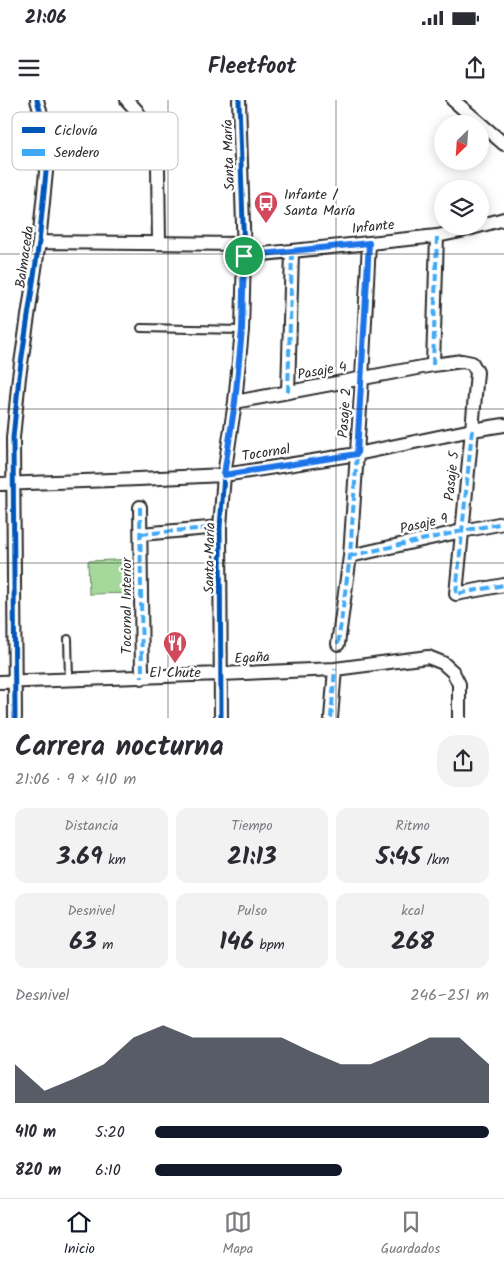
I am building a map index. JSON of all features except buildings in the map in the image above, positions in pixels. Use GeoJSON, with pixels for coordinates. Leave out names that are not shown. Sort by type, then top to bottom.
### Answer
{"type":"FeatureCollection","features":[{"type":"Feature","properties":{"kind":"street"},"geometry":{"type":"LineString","coordinates":[[127,100],[138,112]]}},
{"type":"Feature","properties":{"kind":"street","name":"Santa María"},"geometry":{"type":"LineString","coordinates":[[221,718],[220,527],[224,475],[235,402],[242,330],[244,250],[239,100]]}},
{"type":"Feature","properties":{"kind":"street"},"geometry":{"type":"LineString","coordinates":[[453,100],[504,144]]}},
{"type":"Feature","properties":{"kind":"street","name":"Balmaceda"},"geometry":{"type":"LineString","coordinates":[[15,718],[13,438],[19,377],[39,242],[46,170]]}},
{"type":"Feature","properties":{"kind":"street"},"geometry":{"type":"LineString","coordinates":[[158,170],[159,243]]}},
{"type":"Feature","properties":{"kind":"street","name":"Infante"},"geometry":{"type":"LineString","coordinates":[[39,242],[159,243],[292,252],[437,236],[504,219]]}},
{"type":"Feature","properties":{"kind":"street"},"geometry":{"type":"LineString","coordinates":[[433,365],[437,236]]}},
{"type":"Feature","properties":{"kind":"street","name":"Pasaje 2"},"geometry":{"type":"LineString","coordinates":[[338,644],[350,556],[369,243]]}},
{"type":"Feature","properties":{"kind":"street"},"geometry":{"type":"LineString","coordinates":[[288,392],[292,252]]}},
{"type":"Feature","properties":{"kind":"street","name":"Pasaje 4"},"geometry":{"type":"LineString","coordinates":[[235,402],[433,365],[462,361],[472,363]]}},
{"type":"Feature","properties":{"kind":"street","name":"Pasaje 5"},"geometry":{"type":"LineString","coordinates":[[472,363],[477,372],[456,594],[504,585]]}},
{"type":"Feature","properties":{"kind":"street","name":"Tocornal"},"geometry":{"type":"LineString","coordinates":[[0,484],[224,475],[357,454],[504,424]]}},
{"type":"Feature","properties":{"kind":"street","name":"Tocornal Interior"},"geometry":{"type":"LineString","coordinates":[[140,507],[142,678]]}},
{"type":"Feature","properties":{"kind":"street","name":"Pasaje 9"},"geometry":{"type":"LineString","coordinates":[[350,556],[504,523]]}},
{"type":"Feature","properties":{"kind":"street"},"geometry":{"type":"LineString","coordinates":[[141,534],[220,527]]}},
{"type":"Feature","properties":{"kind":"street","name":"Egaña"},"geometry":{"type":"LineString","coordinates":[[0,682],[142,678],[335,669],[428,658],[443,664],[453,672],[459,684],[460,718]]}},
{"type":"Feature","properties":{"kind":"street"},"geometry":{"type":"LineString","coordinates":[[331,718],[335,669]]}},
{"type":"Feature","properties":{"kind":"lane"},"geometry":{"type":"LineString","coordinates":[[140,328],[242,330]]}},
{"type":"Feature","properties":{"kind":"lane"},"geometry":{"type":"LineString","coordinates":[[68,639],[69,680]]}},
{"type":"Feature","properties":{"kind":"green space"},"geometry":{"type":"Polygon","coordinates":[[[137,559],[138,593],[89,594],[88,561],[137,559]]]}},
{"type":"Feature","properties":{"kind":"marked path"},"geometry":{"type":"LineString","coordinates":[[433,365],[437,236]]}},
{"type":"Feature","properties":{"kind":"marked path"},"geometry":{"type":"LineString","coordinates":[[338,644],[350,556],[369,243]]}},
{"type":"Feature","properties":{"kind":"marked path"},"geometry":{"type":"LineString","coordinates":[[288,392],[292,252]]}},
{"type":"Feature","properties":{"kind":"marked path"},"geometry":{"type":"LineString","coordinates":[[472,430],[456,594],[504,585]]}},
{"type":"Feature","properties":{"kind":"marked path"},"geometry":{"type":"LineString","coordinates":[[140,507],[142,678]]}},
{"type":"Feature","properties":{"kind":"marked path"},"geometry":{"type":"LineString","coordinates":[[350,556],[504,523]]}},
{"type":"Feature","properties":{"kind":"marked path"},"geometry":{"type":"LineString","coordinates":[[141,534],[220,527]]}},
{"type":"Feature","properties":{"kind":"marked path"},"geometry":{"type":"LineString","coordinates":[[331,718],[335,669]]}},
{"type":"Feature","properties":{"kind":"cycle path"},"geometry":{"type":"LineString","coordinates":[[37,100],[40,112]]}},
{"type":"Feature","properties":{"kind":"cycle path"},"geometry":{"type":"LineString","coordinates":[[221,718],[220,527],[224,475],[235,402],[242,330],[244,256],[239,100]]}},
{"type":"Feature","properties":{"kind":"cycle path"},"geometry":{"type":"LineString","coordinates":[[15,718],[13,438],[19,377],[39,242],[46,170]]}},
{"type":"Feature","properties":{"kind":"place","name":"Infante / Santa María"},"geometry":{"type":"Point","coordinates":[266,224]}},
{"type":"Feature","properties":{"kind":"place","name":"El Chute"},"geometry":{"type":"Point","coordinates":[175,664]}},
{"type":"Feature","properties":{"kind":"route"},"geometry":{"type":"LineString","coordinates":[[369,243],[357,454],[224,475],[235,402],[242,330],[244,256],[369,243]]}}]}
